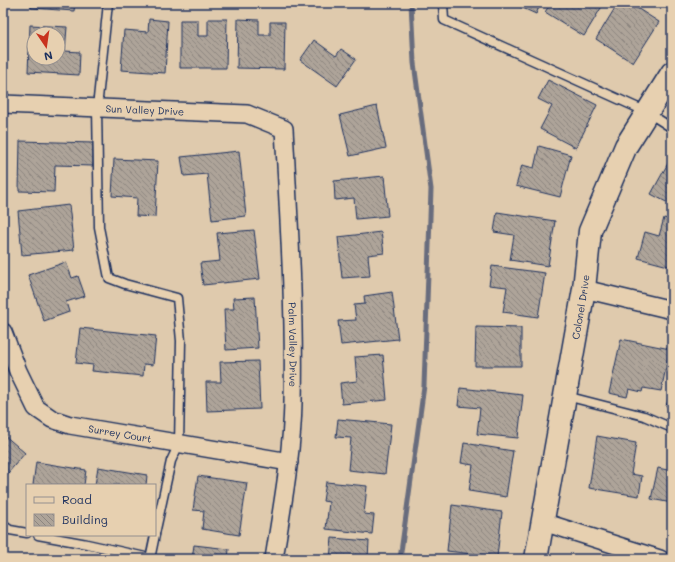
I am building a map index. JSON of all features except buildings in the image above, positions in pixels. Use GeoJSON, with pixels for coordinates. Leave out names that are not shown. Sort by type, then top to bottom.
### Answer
{"type":"FeatureCollection","features":[{"type":"Feature","properties":{"kind":"street","name":"Colonel Drive"},"geometry":{"type":"LineString","coordinates":[[536,559],[584,289],[590,231],[626,146],[672,73]]}},
{"type":"Feature","properties":{"kind":"street","name":"Sun Valley Drive"},"geometry":{"type":"LineString","coordinates":[[3,104],[247,114],[284,128]]}},
{"type":"Feature","properties":{"kind":"street","name":"Palm Valley Drive"},"geometry":{"type":"LineString","coordinates":[[274,559],[289,462],[293,403],[293,313],[284,128]]}},
{"type":"Feature","properties":{"kind":"street"},"geometry":{"type":"LineString","coordinates":[[584,289],[672,310]]}},
{"type":"Feature","properties":{"kind":"street","name":"Surrey Court"},"geometry":{"type":"LineString","coordinates":[[3,332],[18,371],[36,408],[52,419],[70,425],[289,462]]}},
{"type":"Feature","properties":{"kind":"street"},"geometry":{"type":"LineString","coordinates":[[543,522],[660,559]]}},
{"type":"Feature","properties":{"kind":"lane"},"geometry":{"type":"LineString","coordinates":[[108,3],[97,108],[100,227],[109,278],[125,284],[177,298],[182,341],[179,444],[171,461],[156,530]]}},
{"type":"Feature","properties":{"kind":"lane"},"geometry":{"type":"LineString","coordinates":[[442,3],[444,20],[648,112],[672,128]]}},
{"type":"Feature","properties":{"kind":"lane"},"geometry":{"type":"LineString","coordinates":[[566,396],[644,416],[672,428]]}},
{"type":"Feature","properties":{"kind":"lane"},"geometry":{"type":"LineString","coordinates":[[3,525],[10,530],[26,533]]}},
{"type":"Feature","properties":{"kind":"lane"},"geometry":{"type":"LineString","coordinates":[[43,536],[87,544],[150,559],[155,536]]}},
{"type":"Feature","properties":{"kind":"waterway"},"geometry":{"type":"LineString","coordinates":[[400,559],[424,386],[431,189],[414,63],[411,3]]}}]}
